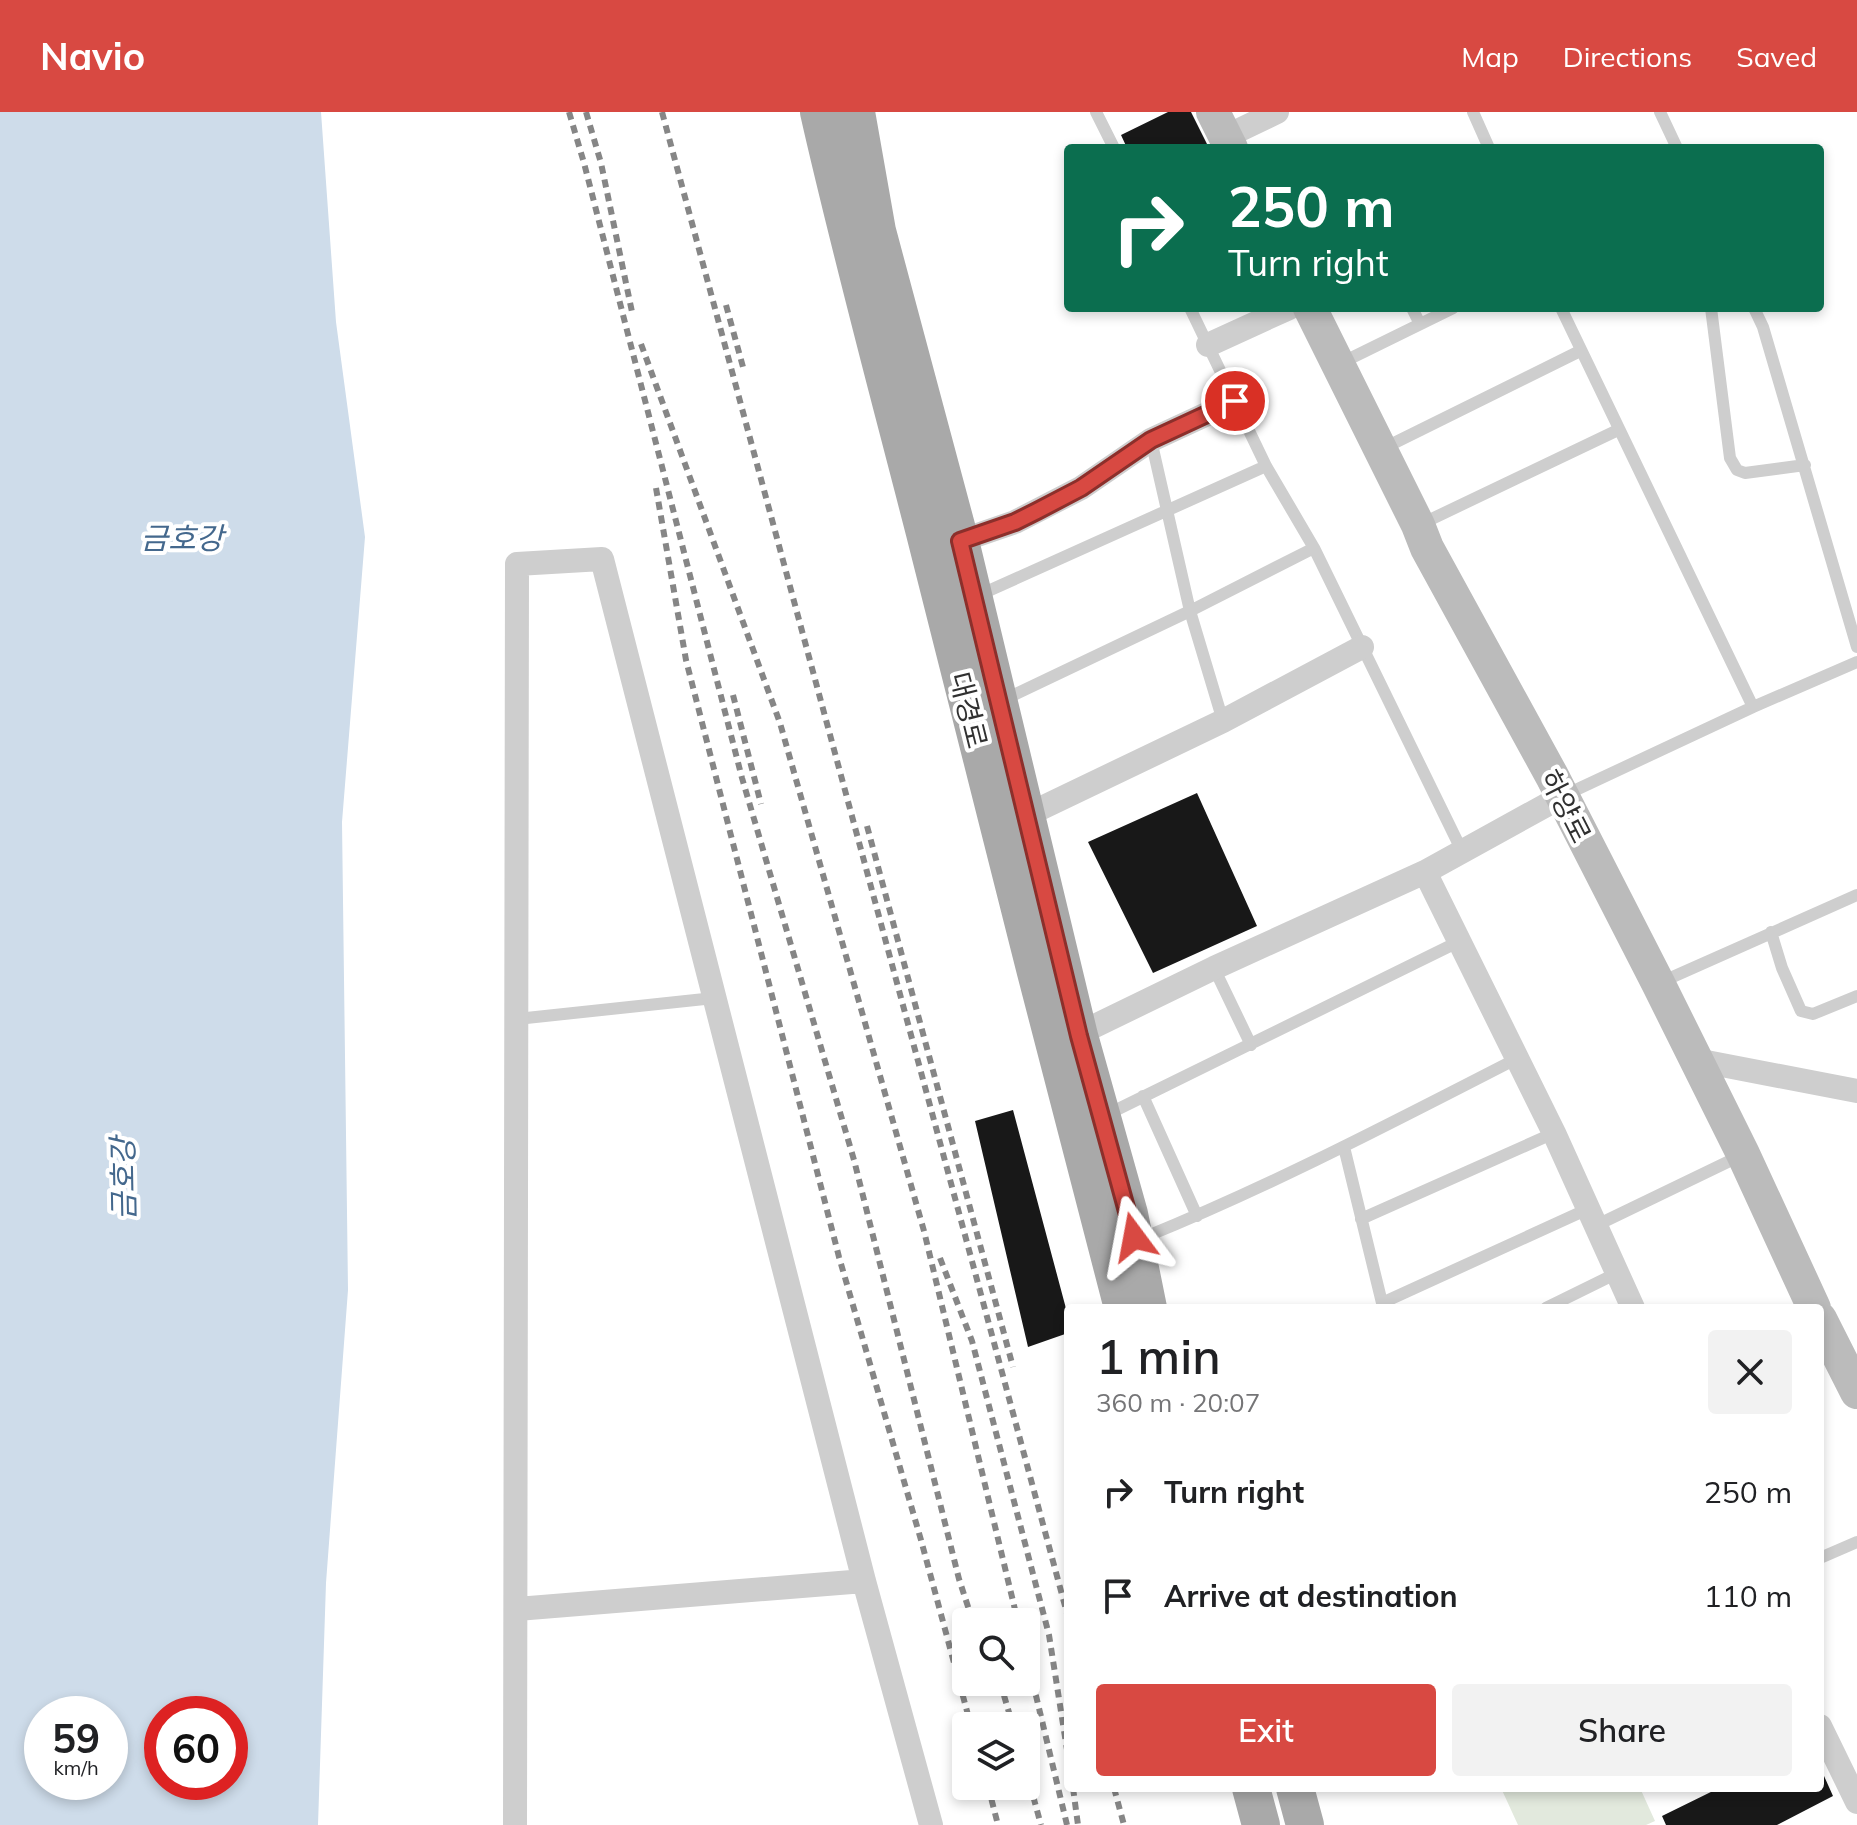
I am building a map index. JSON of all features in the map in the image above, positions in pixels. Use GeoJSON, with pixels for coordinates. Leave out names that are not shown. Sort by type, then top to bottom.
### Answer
{"type":"FeatureCollection","features":[{"type":"Feature","properties":{"kind":"main road","name":"대경로"},"geometry":{"type":"LineString","coordinates":[[819,112],[848,240],[1066,1040],[1128,1304]]}},
{"type":"Feature","properties":{"kind":"main road","name":"대경로"},"geometry":{"type":"LineString","coordinates":[[859,114],[877,231],[960,541],[1027,815],[1066,1040],[1102,1117],[1137,1225],[1128,1304]]}},
{"type":"Feature","properties":{"kind":"main road"},"geometry":{"type":"LineString","coordinates":[[1137,1225],[1164,1304]]}},
{"type":"Feature","properties":{"kind":"main road"},"geometry":{"type":"LineString","coordinates":[[1231,1792],[1240,1825]]}},
{"type":"Feature","properties":{"kind":"main road"},"geometry":{"type":"LineString","coordinates":[[1252,1792],[1261,1825]]}},
{"type":"Feature","properties":{"kind":"main road"},"geometry":{"type":"LineString","coordinates":[[1277,1792],[1286,1825]]}},
{"type":"Feature","properties":{"kind":"main road"},"geometry":{"type":"LineString","coordinates":[[1296,1792],[1305,1825]]}},
{"type":"Feature","properties":{"kind":"street"},"geometry":{"type":"LineString","coordinates":[[1223,132],[1277,112]]}},
{"type":"Feature","properties":{"kind":"street"},"geometry":{"type":"LineString","coordinates":[[1208,345],[1280,312]]}},
{"type":"Feature","properties":{"kind":"street","name":"하양로"},"geometry":{"type":"LineString","coordinates":[[1312,312],[1427,548],[1658,983],[1743,1154],[1812,1304]]}},
{"type":"Feature","properties":{"kind":"street"},"geometry":{"type":"LineString","coordinates":[[960,541],[1015,522],[1081,488],[1151,440],[1235,401]]}},
{"type":"Feature","properties":{"kind":"street"},"geometry":{"type":"LineString","coordinates":[[515,1825],[517,564],[602,559],[864,1581],[931,1825]]}},
{"type":"Feature","properties":{"kind":"street"},"geometry":{"type":"LineString","coordinates":[[1027,815],[1223,721],[1362,647]]}},
{"type":"Feature","properties":{"kind":"street"},"geometry":{"type":"LineString","coordinates":[[1066,1040],[1214,968],[1425,872],[1561,797]]}},
{"type":"Feature","properties":{"kind":"street"},"geometry":{"type":"LineString","coordinates":[[1425,872],[1554,1133],[1631,1304]]}},
{"type":"Feature","properties":{"kind":"street"},"geometry":{"type":"LineString","coordinates":[[1696,1060],[1857,1091]]}},
{"type":"Feature","properties":{"kind":"street"},"geometry":{"type":"LineString","coordinates":[[1824,1327],[1857,1392]]}},
{"type":"Feature","properties":{"kind":"street"},"geometry":{"type":"LineString","coordinates":[[517,1609],[864,1581]]}},
{"type":"Feature","properties":{"kind":"street"},"geometry":{"type":"LineString","coordinates":[[1824,1734],[1857,1802]]}},
{"type":"Feature","properties":{"kind":"lane"},"geometry":{"type":"LineString","coordinates":[[1096,112],[1112,144]]}},
{"type":"Feature","properties":{"kind":"lane"},"geometry":{"type":"LineString","coordinates":[[1473,112],[1487,144]]}},
{"type":"Feature","properties":{"kind":"lane"},"geometry":{"type":"LineString","coordinates":[[1660,112],[1675,144]]}},
{"type":"Feature","properties":{"kind":"lane"},"geometry":{"type":"LineString","coordinates":[[1192,312],[1266,466],[1314,548],[1462,851]]}},
{"type":"Feature","properties":{"kind":"lane"},"geometry":{"type":"LineString","coordinates":[[1414,312],[1420,324]]}},
{"type":"Feature","properties":{"kind":"lane"},"geometry":{"type":"LineString","coordinates":[[1338,365],[1445,312]]}},
{"type":"Feature","properties":{"kind":"lane"},"geometry":{"type":"LineString","coordinates":[[1563,312],[1753,707]]}},
{"type":"Feature","properties":{"kind":"lane"},"geometry":{"type":"LineString","coordinates":[[1712,312],[1730,458],[1737,470],[1745,473],[1805,465]]}},
{"type":"Feature","properties":{"kind":"lane"},"geometry":{"type":"LineString","coordinates":[[1756,312],[1805,465],[1857,647]]}},
{"type":"Feature","properties":{"kind":"lane"},"geometry":{"type":"LineString","coordinates":[[1379,451],[1580,351]]}},
{"type":"Feature","properties":{"kind":"lane"},"geometry":{"type":"LineString","coordinates":[[1418,525],[1618,430]]}},
{"type":"Feature","properties":{"kind":"lane"},"geometry":{"type":"LineString","coordinates":[[1151,440],[1190,611],[1223,721]]}},
{"type":"Feature","properties":{"kind":"lane"},"geometry":{"type":"LineString","coordinates":[[972,598],[1266,466]]}},
{"type":"Feature","properties":{"kind":"lane"},"geometry":{"type":"LineString","coordinates":[[1000,701],[1314,548]]}},
{"type":"Feature","properties":{"kind":"lane"},"geometry":{"type":"LineString","coordinates":[[1561,797],[1857,662]]}},
{"type":"Feature","properties":{"kind":"lane"},"geometry":{"type":"LineString","coordinates":[[1658,983],[1857,895]]}},
{"type":"Feature","properties":{"kind":"lane"},"geometry":{"type":"LineString","coordinates":[[1771,932],[1782,968],[1801,1011],[1813,1014],[1857,996]]}},
{"type":"Feature","properties":{"kind":"lane"},"geometry":{"type":"LineString","coordinates":[[1102,1117],[1460,941]]}},
{"type":"Feature","properties":{"kind":"lane"},"geometry":{"type":"LineString","coordinates":[[1214,968],[1251,1045]]}},
{"type":"Feature","properties":{"kind":"lane"},"geometry":{"type":"LineString","coordinates":[[517,1019],[714,998]]}},
{"type":"Feature","properties":{"kind":"lane"},"geometry":{"type":"LineString","coordinates":[[1137,1225],[1197,1216],[1344,1147],[1518,1058]]}},
{"type":"Feature","properties":{"kind":"lane"},"geometry":{"type":"LineString","coordinates":[[1143,1096],[1197,1216]]}},
{"type":"Feature","properties":{"kind":"lane"},"geometry":{"type":"LineString","coordinates":[[1361,1219],[1554,1133]]}},
{"type":"Feature","properties":{"kind":"lane"},"geometry":{"type":"LineString","coordinates":[[1344,1147],[1383,1304]]}},
{"type":"Feature","properties":{"kind":"lane"},"geometry":{"type":"LineString","coordinates":[[1385,1304],[1743,1154]]}},
{"type":"Feature","properties":{"kind":"lane"},"geometry":{"type":"LineString","coordinates":[[1554,1304],[1617,1273]]}},
{"type":"Feature","properties":{"kind":"lane"},"geometry":{"type":"LineString","coordinates":[[1824,1556],[1857,1542]]}},
{"type":"Feature","properties":{"kind":"shaded area"},"geometry":{"type":"Polygon","coordinates":[[[1503,1792],[1642,1792],[1655,1821],[1646,1825],[1518,1825],[1503,1792]]]}},
{"type":"Feature","properties":{"kind":"water","name":"금호강"},"geometry":{"type":"Polygon","coordinates":[[[0,112],[321,112],[336,322],[365,537],[342,822],[348,1290],[326,1583],[318,1825],[0,1825],[0,112]]]}},
{"type":"Feature","properties":{"kind":"building"},"geometry":{"type":"Polygon","coordinates":[[[1168,112],[1191,112],[1207,144],[1125,144],[1121,135],[1168,112]]]}},
{"type":"Feature","properties":{"kind":"building"},"geometry":{"type":"Polygon","coordinates":[[[1197,793],[1257,926],[1153,973],[1088,842],[1197,793]]]}},
{"type":"Feature","properties":{"kind":"building"},"geometry":{"type":"Polygon","coordinates":[[[1013,1110],[1065,1304],[1064,1334],[1028,1347],[975,1121],[1013,1110]]]}},
{"type":"Feature","properties":{"kind":"building"},"geometry":{"type":"Polygon","coordinates":[[[1824,1776],[1833,1796],[1777,1825],[1666,1825],[1662,1816],[1711,1792],[1824,1792],[1824,1776]]]}},
{"type":"Feature","properties":{"kind":"railway"},"geometry":{"type":"LineString","coordinates":[[569,112],[742,778],[854,1160],[968,1608]]}},
{"type":"Feature","properties":{"kind":"railway"},"geometry":{"type":"LineString","coordinates":[[586,112],[601,163],[632,312]]}},
{"type":"Feature","properties":{"kind":"railway"},"geometry":{"type":"LineString","coordinates":[[662,112],[1064,1602]]}},
{"type":"Feature","properties":{"kind":"railway"},"geometry":{"type":"LineString","coordinates":[[726,305],[743,367]]}},
{"type":"Feature","properties":{"kind":"railway"},"geometry":{"type":"LineString","coordinates":[[641,344],[780,723],[924,1231],[1015,1608]]}},
{"type":"Feature","properties":{"kind":"railway"},"geometry":{"type":"LineString","coordinates":[[656,488],[686,660],[839,1257],[967,1712]]}},
{"type":"Feature","properties":{"kind":"railway"},"geometry":{"type":"LineString","coordinates":[[733,695],[761,804]]}},
{"type":"Feature","properties":{"kind":"railway"},"geometry":{"type":"LineString","coordinates":[[867,826],[1013,1367]]}},
{"type":"Feature","properties":{"kind":"railway"},"geometry":{"type":"LineString","coordinates":[[940,1258],[972,1341],[1049,1635],[1064,1731]]}},
{"type":"Feature","properties":{"kind":"railway"},"geometry":{"type":"LineString","coordinates":[[1004,1696],[1009,1712]]}},
{"type":"Feature","properties":{"kind":"railway"},"geometry":{"type":"LineString","coordinates":[[1036,1696],[1067,1825]]}},
{"type":"Feature","properties":{"kind":"railway"},"geometry":{"type":"LineString","coordinates":[[1074,1792],[1078,1825]]}},
{"type":"Feature","properties":{"kind":"railway"},"geometry":{"type":"LineString","coordinates":[[1115,1792],[1124,1825]]}},
{"type":"Feature","properties":{"kind":"railway"},"geometry":{"type":"LineString","coordinates":[[992,1800],[998,1825]]}},
{"type":"Feature","properties":{"kind":"railway"},"geometry":{"type":"LineString","coordinates":[[1034,1800],[1041,1825]]}},
{"type":"Feature","properties":{"kind":"route"},"geometry":{"type":"LineString","coordinates":[[1134,1237],[1079,1036],[960,541],[1037,511],[1081,488],[1151,440],[1235,401]]}}]}
